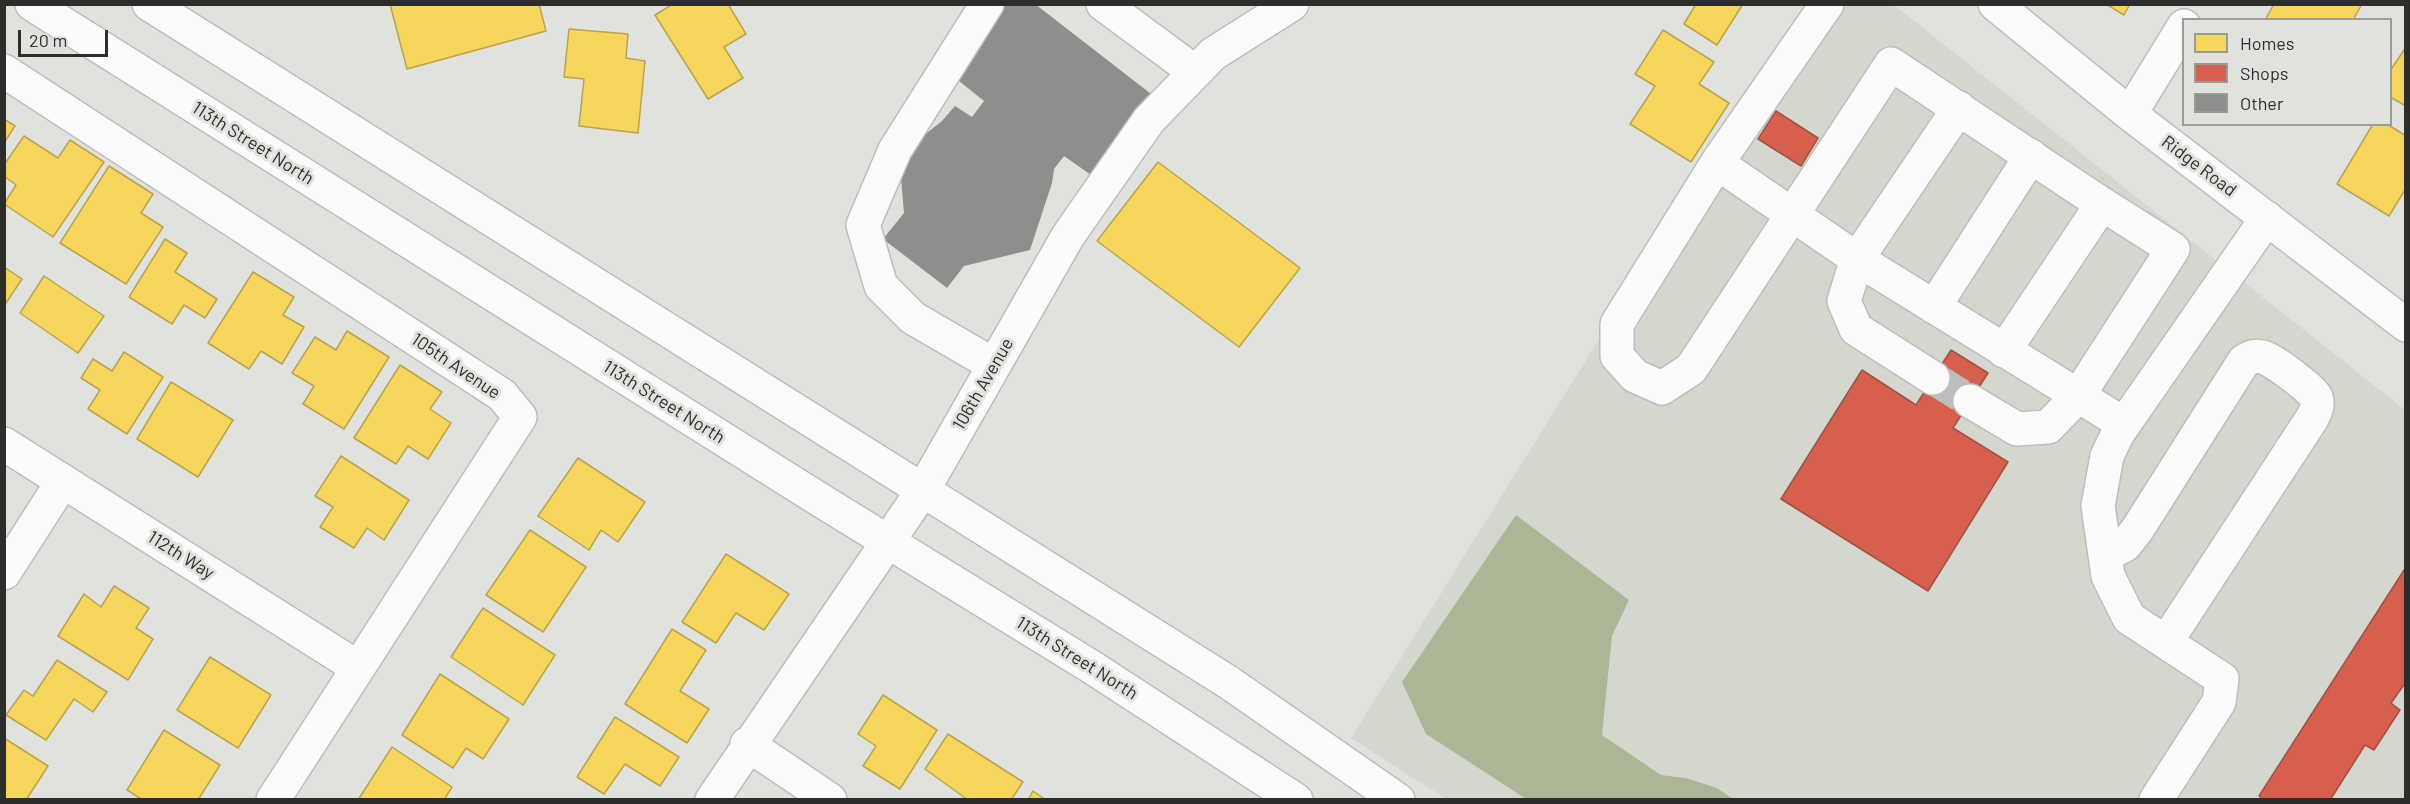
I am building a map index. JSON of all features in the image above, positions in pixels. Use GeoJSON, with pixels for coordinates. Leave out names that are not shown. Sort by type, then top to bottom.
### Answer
{"type":"FeatureCollection","features":[{"type":"Feature","properties":{"kind":"street","name":"113th Street North"},"geometry":{"type":"LineString","coordinates":[[32,4],[886,541],[1090,666],[1296,800]]}},
{"type":"Feature","properties":{"kind":"street"},"geometry":{"type":"LineString","coordinates":[[149,4],[1228,682],[1398,800]]}},
{"type":"Feature","properties":{"kind":"street"},"geometry":{"type":"LineString","coordinates":[[987,4],[895,150],[863,225],[881,286],[913,318],[994,365]]}},
{"type":"Feature","properties":{"kind":"street"},"geometry":{"type":"LineString","coordinates":[[1103,4],[1195,72]]}},
{"type":"Feature","properties":{"kind":"street","name":"106th Avenue"},"geometry":{"type":"LineString","coordinates":[[712,800],[747,744],[923,489],[1068,236],[1149,120],[1213,54],[1292,4]]}},
{"type":"Feature","properties":{"kind":"street"},"geometry":{"type":"LineString","coordinates":[[1827,4],[1717,163],[1617,324],[1617,356],[1635,376],[1662,388],[1691,369],[1891,64],[2173,249],[2078,396],[2048,427],[2017,429],[1970,401]]}},
{"type":"Feature","properties":{"kind":"street","name":"Ridge Road"},"geometry":{"type":"LineString","coordinates":[[1995,4],[2130,114],[2267,218],[2402,312]]}},
{"type":"Feature","properties":{"kind":"street"},"geometry":{"type":"LineString","coordinates":[[2188,18],[2196,4]]}},
{"type":"Feature","properties":{"kind":"street"},"geometry":{"type":"LineString","coordinates":[[2130,114],[2182,29]]}},
{"type":"Feature","properties":{"kind":"street","name":"105th Avenue"},"geometry":{"type":"LineString","coordinates":[[4,71],[502,395],[520,417],[273,800]]}},
{"type":"Feature","properties":{"kind":"street"},"geometry":{"type":"LineString","coordinates":[[1934,378],[1856,329],[1844,301],[1857,259],[1959,108]]}},
{"type":"Feature","properties":{"kind":"street"},"geometry":{"type":"LineString","coordinates":[[1934,307],[2031,156]]}},
{"type":"Feature","properties":{"kind":"street"},"geometry":{"type":"LineString","coordinates":[[1717,163],[1857,259],[2124,424]]}},
{"type":"Feature","properties":{"kind":"street"},"geometry":{"type":"LineString","coordinates":[[2004,351],[2103,204]]}},
{"type":"Feature","properties":{"kind":"street"},"geometry":{"type":"LineString","coordinates":[[2156,800],[2219,702],[2222,679],[2129,618],[2108,576],[2104,555],[2098,506],[2107,456],[2124,424],[2267,218]]}},
{"type":"Feature","properties":{"kind":"street"},"geometry":{"type":"LineString","coordinates":[[2104,555],[2125,545],[2137,530],[2244,361],[2253,356],[2265,357],[2308,388],[2316,398],[2317,409],[2311,420],[2166,642]]}},
{"type":"Feature","properties":{"kind":"street","name":"112th Way"},"geometry":{"type":"LineString","coordinates":[[4,444],[357,667]]}},
{"type":"Feature","properties":{"kind":"street"},"geometry":{"type":"LineString","coordinates":[[4,573],[63,481]]}},
{"type":"Feature","properties":{"kind":"street"},"geometry":{"type":"LineString","coordinates":[[747,744],[830,800]]}},
{"type":"Feature","properties":{"kind":"shaded area"},"geometry":{"type":"Polygon","coordinates":[[[1807,5],[1894,5],[2405,410],[2405,799],[1733,799],[1717,788],[1686,778],[1662,775],[1602,735],[1612,636],[1629,600],[1426,734],[1526,799],[1446,799],[1351,738],[1807,5]]]}},
{"type":"Feature","properties":{"kind":"shaded area"},"geometry":{"type":"Polygon","coordinates":[[[1516,515],[1629,600],[1612,636],[1602,735],[1661,775],[1686,778],[1717,788],[1733,799],[1526,799],[1426,734],[1402,682],[1516,515]]]}},
{"type":"Feature","properties":{"kind":"building: Homes"},"geometry":{"type":"Polygon","coordinates":[[[390,4],[539,4],[546,31],[407,69],[390,4]]]}},
{"type":"Feature","properties":{"kind":"building: Homes"},"geometry":{"type":"Polygon","coordinates":[[[673,4],[728,4],[746,34],[724,47],[743,78],[708,99],[655,15],[673,4]]]}},
{"type":"Feature","properties":{"kind":"building: Homes"},"geometry":{"type":"Polygon","coordinates":[[[1696,4],[1743,4],[1717,45],[1684,24],[1696,4]]]}},
{"type":"Feature","properties":{"kind":"building: Homes"},"geometry":{"type":"Polygon","coordinates":[[[2106,4],[2130,4],[2124,15],[2106,4]]]}},
{"type":"Feature","properties":{"kind":"building: Homes"},"geometry":{"type":"Polygon","coordinates":[[[2274,4],[2362,4],[2354,18],[2266,18],[2274,4]]]}},
{"type":"Feature","properties":{"kind":"building: Homes"},"geometry":{"type":"Polygon","coordinates":[[[569,29],[628,34],[626,58],[645,61],[638,133],[579,126],[584,79],[564,77],[569,29]]]}},
{"type":"Feature","properties":{"kind":"building: Homes"},"geometry":{"type":"Polygon","coordinates":[[[1663,30],[1714,62],[1699,84],[1729,103],[1691,162],[1630,124],[1655,86],[1635,74],[1663,30]]]}},
{"type":"Feature","properties":{"kind":"building: Homes"},"geometry":{"type":"Polygon","coordinates":[[[2406,47],[2406,106],[2392,98],[2392,68],[2406,47]]]}},
{"type":"Feature","properties":{"kind":"building: Homes"},"geometry":{"type":"Polygon","coordinates":[[[4,119],[15,126],[4,143],[4,119]]]}},
{"type":"Feature","properties":{"kind":"building: Homes"},"geometry":{"type":"Polygon","coordinates":[[[2372,126],[2390,126],[2406,136],[2406,188],[2389,216],[2337,184],[2372,126]]]}},
{"type":"Feature","properties":{"kind":"building: Homes"},"geometry":{"type":"Polygon","coordinates":[[[24,136],[58,158],[70,140],[104,162],[53,237],[4,204],[16,185],[4,176],[4,165],[24,136]]]}},
{"type":"Feature","properties":{"kind":"building: Homes"},"geometry":{"type":"Polygon","coordinates":[[[1158,162],[1300,268],[1239,347],[1097,241],[1158,162]]]}},
{"type":"Feature","properties":{"kind":"building: Homes"},"geometry":{"type":"Polygon","coordinates":[[[109,166],[153,194],[141,213],[163,227],[126,284],[60,243],[109,166]]]}},
{"type":"Feature","properties":{"kind":"building: Homes"},"geometry":{"type":"Polygon","coordinates":[[[165,239],[187,253],[175,272],[217,299],[205,318],[184,305],[172,324],[129,297],[165,239]]]}},
{"type":"Feature","properties":{"kind":"building: Homes"},"geometry":{"type":"Polygon","coordinates":[[[4,267],[22,279],[4,306],[4,267]]]}},
{"type":"Feature","properties":{"kind":"building: Homes"},"geometry":{"type":"Polygon","coordinates":[[[253,272],[294,297],[283,315],[304,327],[282,364],[261,351],[249,369],[208,343],[253,272]]]}},
{"type":"Feature","properties":{"kind":"building: Homes"},"geometry":{"type":"Polygon","coordinates":[[[44,276],[104,316],[78,353],[20,313],[44,276]]]}},
{"type":"Feature","properties":{"kind":"building: Homes"},"geometry":{"type":"Polygon","coordinates":[[[347,331],[389,357],[344,429],[303,404],[314,386],[292,373],[315,337],[336,350],[347,331]]]}},
{"type":"Feature","properties":{"kind":"building: Homes"},"geometry":{"type":"Polygon","coordinates":[[[124,352],[163,377],[127,434],[88,409],[100,390],[81,378],[93,359],[112,371],[124,352]]]}},
{"type":"Feature","properties":{"kind":"building: Homes"},"geometry":{"type":"Polygon","coordinates":[[[400,365],[442,392],[430,409],[451,423],[428,459],[408,446],[396,464],[354,438],[400,365]]]}},
{"type":"Feature","properties":{"kind":"building: Homes"},"geometry":{"type":"Polygon","coordinates":[[[171,382],[233,420],[198,477],[137,439],[171,382]]]}},
{"type":"Feature","properties":{"kind":"building: Homes"},"geometry":{"type":"Polygon","coordinates":[[[341,456],[409,500],[384,540],[367,528],[354,548],[320,527],[333,507],[315,496],[341,456]]]}},
{"type":"Feature","properties":{"kind":"building: Homes"},"geometry":{"type":"Polygon","coordinates":[[[578,458],[645,502],[618,542],[601,530],[589,550],[538,516],[578,458]]]}},
{"type":"Feature","properties":{"kind":"building: Homes"},"geometry":{"type":"Polygon","coordinates":[[[530,530],[586,567],[543,632],[486,595],[530,530]]]}},
{"type":"Feature","properties":{"kind":"building: Homes"},"geometry":{"type":"Polygon","coordinates":[[[726,554],[789,594],[764,630],[736,613],[716,643],[682,622],[726,554]]]}},
{"type":"Feature","properties":{"kind":"building: Homes"},"geometry":{"type":"Polygon","coordinates":[[[114,586],[149,608],[136,628],[153,639],[128,680],[58,636],[84,594],[101,607],[114,586]]]}},
{"type":"Feature","properties":{"kind":"building: Homes"},"geometry":{"type":"Polygon","coordinates":[[[483,608],[555,655],[523,705],[451,657],[483,608]]]}},
{"type":"Feature","properties":{"kind":"building: Homes"},"geometry":{"type":"Polygon","coordinates":[[[672,629],[706,650],[680,691],[709,709],[687,743],[625,704],[672,629]]]}},
{"type":"Feature","properties":{"kind":"building: Homes"},"geometry":{"type":"Polygon","coordinates":[[[210,657],[271,695],[238,748],[177,710],[210,657]]]}},
{"type":"Feature","properties":{"kind":"building: Homes"},"geometry":{"type":"Polygon","coordinates":[[[57,660],[107,692],[93,712],[74,699],[46,740],[6,715],[24,690],[33,696],[57,660]]]}},
{"type":"Feature","properties":{"kind":"building: Homes"},"geometry":{"type":"Polygon","coordinates":[[[440,674],[509,719],[483,759],[466,748],[453,768],[402,735],[440,674]]]}},
{"type":"Feature","properties":{"kind":"building: Homes"},"geometry":{"type":"Polygon","coordinates":[[[883,695],[937,730],[900,789],[863,766],[876,746],[858,734],[883,695]]]}},
{"type":"Feature","properties":{"kind":"building: Homes"},"geometry":{"type":"Polygon","coordinates":[[[615,717],[679,757],[660,786],[625,764],[604,794],[577,777],[615,717]]]}},
{"type":"Feature","properties":{"kind":"building: Homes"},"geometry":{"type":"Polygon","coordinates":[[[164,730],[220,765],[198,800],[143,800],[127,790],[164,730]]]}},
{"type":"Feature","properties":{"kind":"building: Homes"},"geometry":{"type":"Polygon","coordinates":[[[948,734],[1023,782],[1011,800],[968,800],[925,769],[948,734]]]}},
{"type":"Feature","properties":{"kind":"building: Homes"},"geometry":{"type":"Polygon","coordinates":[[[4,738],[48,766],[26,800],[4,800],[4,738]]]}},
{"type":"Feature","properties":{"kind":"building: Homes"},"geometry":{"type":"Polygon","coordinates":[[[392,747],[452,787],[444,800],[358,800],[392,747]]]}},
{"type":"Feature","properties":{"kind":"building: Homes"},"geometry":{"type":"Polygon","coordinates":[[[1033,791],[1046,800],[1028,800],[1033,791]]]}},
{"type":"Feature","properties":{"kind":"building: Shops"},"geometry":{"type":"Polygon","coordinates":[[[1776,111],[1818,138],[1801,166],[1758,139],[1776,111]]]}},
{"type":"Feature","properties":{"kind":"building: Shops"},"geometry":{"type":"Polygon","coordinates":[[[1951,350],[1988,373],[1953,428],[2008,462],[1928,591],[1781,499],[1862,370],[1916,405],[1951,350]]]}},
{"type":"Feature","properties":{"kind":"building: Shops"},"geometry":{"type":"Polygon","coordinates":[[[2406,567],[2406,682],[2391,703],[2400,710],[2374,750],[2365,745],[2330,800],[2264,800],[2259,796],[2406,567]]]}},
{"type":"Feature","properties":{"kind":"building: Other"},"geometry":{"type":"Polygon","coordinates":[[[1004,4],[1035,4],[1155,97],[1091,175],[1064,156],[1054,169],[1052,183],[1030,250],[964,266],[947,288],[883,239],[904,213],[899,155],[942,121],[955,106],[972,117],[984,101],[949,73],[1004,4]]]}},
{"type":"Feature","properties":{"kind":"tunnel"},"geometry":{"type":"LineString","coordinates":[[1933,378],[1970,401]]}}]}
